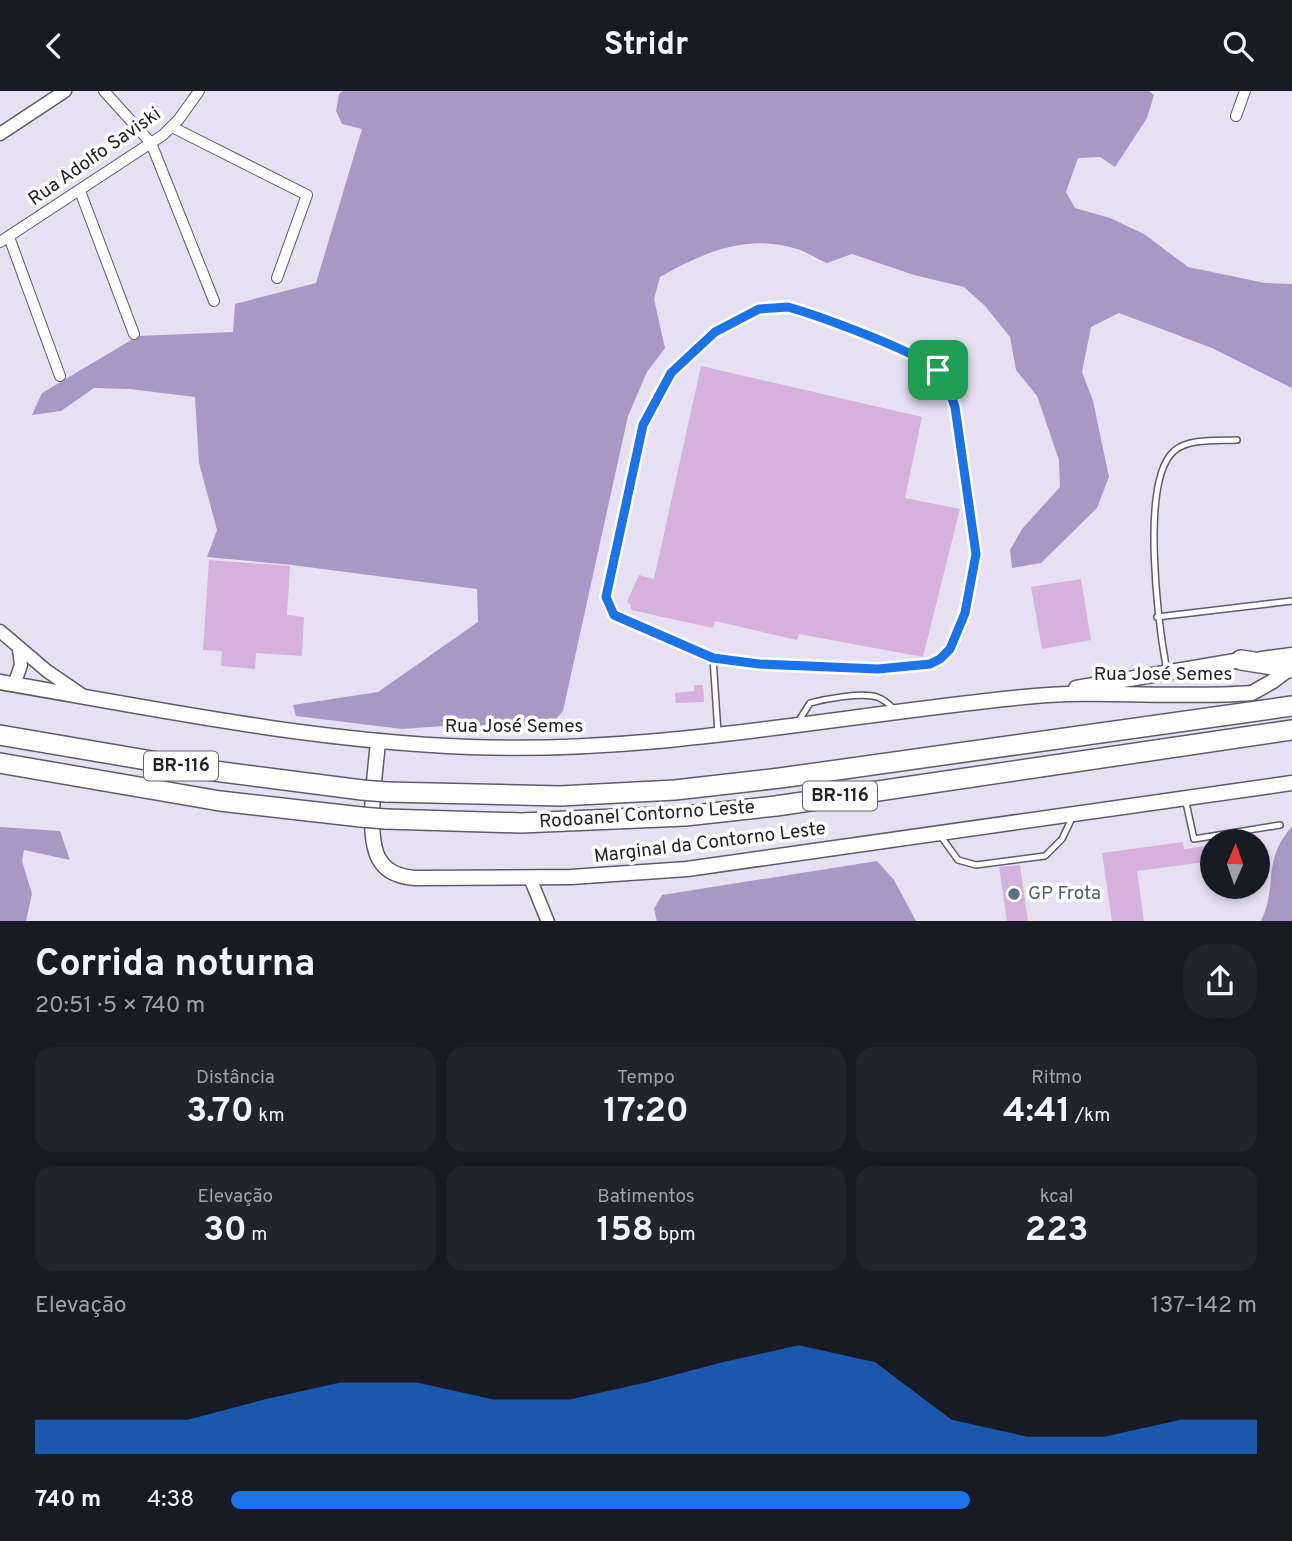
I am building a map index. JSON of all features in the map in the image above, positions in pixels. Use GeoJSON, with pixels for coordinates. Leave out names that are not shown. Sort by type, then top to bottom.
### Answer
{"type":"FeatureCollection","features":[{"type":"Feature","properties":{"kind":"highway"},"geometry":{"type":"LineString","coordinates":[[1241,660],[1291,664]]}},
{"type":"Feature","properties":{"kind":"highway","name":"Rodoanel Contorno Leste"},"geometry":{"type":"LineString","coordinates":[[0,735],[199,769],[362,790],[560,796],[675,790],[780,778],[1292,706]]}},
{"type":"Feature","properties":{"kind":"highway","name":"Rodoanel Contorno Leste"},"geometry":{"type":"LineString","coordinates":[[0,763],[220,801],[360,817],[576,822],[726,812],[1292,730]]}},
{"type":"Feature","properties":{"kind":"main road","name":"Rua José Semes"},"geometry":{"type":"LineString","coordinates":[[7,684],[252,726],[379,741],[472,747],[563,748],[642,744],[718,736],[1030,696],[1241,660]]}},
{"type":"Feature","properties":{"kind":"main road"},"geometry":{"type":"LineString","coordinates":[[1241,660],[1258,665],[1263,671],[1261,689]]}},
{"type":"Feature","properties":{"kind":"main road","name":"Rua José Semes"},"geometry":{"type":"LineString","coordinates":[[1030,696],[1239,694],[1261,689],[1291,664]]}},
{"type":"Feature","properties":{"kind":"main road","name":"Marginal da Contorno Leste"},"geometry":{"type":"LineString","coordinates":[[379,741],[373,833],[376,853],[387,869],[415,878],[609,876],[687,869],[1292,783]]}},
{"type":"Feature","properties":{"kind":"street"},"geometry":{"type":"LineString","coordinates":[[0,134],[65,91]]}},
{"type":"Feature","properties":{"kind":"street"},"geometry":{"type":"LineString","coordinates":[[104,91],[151,143],[214,301]]}},
{"type":"Feature","properties":{"kind":"street","name":"Rua Adolfo Saviski"},"geometry":{"type":"LineString","coordinates":[[4,239],[151,143],[172,127],[199,91]]}},
{"type":"Feature","properties":{"kind":"street"},"geometry":{"type":"LineString","coordinates":[[1236,116],[1245,91]]}},
{"type":"Feature","properties":{"kind":"street"},"geometry":{"type":"LineString","coordinates":[[172,127],[307,195],[277,278]]}},
{"type":"Feature","properties":{"kind":"street"},"geometry":{"type":"LineString","coordinates":[[80,191],[134,334]]}},
{"type":"Feature","properties":{"kind":"street"},"geometry":{"type":"LineString","coordinates":[[4,239],[60,376]]}},
{"type":"Feature","properties":{"kind":"street"},"geometry":{"type":"LineString","coordinates":[[0,631],[19,649],[85,697]]}},
{"type":"Feature","properties":{"kind":"street"},"geometry":{"type":"LineString","coordinates":[[7,684],[21,665],[19,649]]}},
{"type":"Feature","properties":{"kind":"street"},"geometry":{"type":"LineString","coordinates":[[530,878],[548,921]]}},
{"type":"Feature","properties":{"kind":"lane"},"geometry":{"type":"LineString","coordinates":[[788,307],[814,314],[899,349],[938,370],[950,390],[955,407],[976,554],[965,613],[950,649],[930,664],[878,669],[759,664],[713,658],[614,615],[606,597],[643,425],[671,373],[715,332],[759,309],[788,307]]}},
{"type":"Feature","properties":{"kind":"lane"},"geometry":{"type":"LineString","coordinates":[[1167,671],[1157,617],[1156,494],[1164,461],[1176,449],[1195,443],[1237,440]]}},
{"type":"Feature","properties":{"kind":"lane"},"geometry":{"type":"LineString","coordinates":[[1157,617],[1292,601]]}},
{"type":"Feature","properties":{"kind":"lane"},"geometry":{"type":"LineString","coordinates":[[713,658],[718,736]]}},
{"type":"Feature","properties":{"kind":"lane"},"geometry":{"type":"LineString","coordinates":[[797,725],[810,703],[822,700],[869,695],[879,697],[898,711]]}},
{"type":"Feature","properties":{"kind":"lane"},"geometry":{"type":"LineString","coordinates":[[1185,798],[1194,839],[1280,825]]}},
{"type":"Feature","properties":{"kind":"lane"},"geometry":{"type":"LineString","coordinates":[[939,833],[958,860],[976,865],[1045,856],[1062,839],[1074,814]]}},
{"type":"Feature","properties":{"kind":"shaded area"},"geometry":{"type":"Polygon","coordinates":[[[343,91],[1149,91],[1154,95],[1147,118],[1115,167],[1100,157],[1078,158],[1066,192],[1075,208],[1110,218],[1144,234],[1188,267],[1265,283],[1292,284],[1292,388],[1212,348],[1119,313],[1091,327],[1082,372],[1093,401],[1109,477],[1097,508],[1041,563],[1012,568],[1010,550],[1022,529],[1060,487],[1059,460],[1037,396],[1016,370],[1010,337],[985,306],[964,287],[914,275],[852,254],[827,263],[797,249],[760,243],[709,253],[660,277],[654,299],[665,348],[647,372],[628,416],[563,711],[550,726],[457,725],[402,729],[296,716],[293,705],[378,692],[478,622],[477,589],[207,557],[217,530],[199,463],[195,397],[130,389],[94,388],[61,411],[32,415],[42,393],[138,336],[233,332],[235,304],[316,283],[362,129],[342,124],[336,111],[339,94],[343,91]]]}},
{"type":"Feature","properties":{"kind":"shaded area"},"geometry":{"type":"Polygon","coordinates":[[[0,827],[60,831],[70,860],[24,850],[22,861],[32,894],[26,921],[0,921],[0,827]]]}},
{"type":"Feature","properties":{"kind":"shaded area"},"geometry":{"type":"Polygon","coordinates":[[[1292,827],[1292,921],[1261,921],[1270,899],[1273,861],[1292,827]]]}},
{"type":"Feature","properties":{"kind":"shaded area"},"geometry":{"type":"Polygon","coordinates":[[[877,861],[894,880],[916,921],[657,921],[654,909],[662,895],[877,861]]]}},
{"type":"Feature","properties":{"kind":"building"},"geometry":{"type":"Polygon","coordinates":[[[701,366],[922,417],[905,498],[960,509],[923,657],[799,634],[797,640],[715,621],[713,628],[631,610],[631,605],[627,602],[639,575],[654,579],[701,366]]]}},
{"type":"Feature","properties":{"kind":"building"},"geometry":{"type":"Polygon","coordinates":[[[209,560],[290,566],[287,615],[304,617],[302,656],[256,653],[255,669],[221,666],[222,651],[203,650],[209,560]]]}},
{"type":"Feature","properties":{"kind":"building"},"geometry":{"type":"Polygon","coordinates":[[[1081,579],[1091,640],[1042,649],[1031,587],[1081,579]]]}},
{"type":"Feature","properties":{"kind":"building"},"geometry":{"type":"Polygon","coordinates":[[[694,685],[703,685],[704,702],[676,703],[675,693],[694,691],[694,685]]]}},
{"type":"Feature","properties":{"kind":"building"},"geometry":{"type":"Polygon","coordinates":[[[1183,842],[1184,849],[1200,847],[1200,863],[1137,871],[1144,921],[1112,921],[1102,853],[1183,842]]]}},
{"type":"Feature","properties":{"kind":"building","name":"GP Frota"},"geometry":{"type":"Polygon","coordinates":[[[1020,865],[1028,921],[1007,921],[999,867],[1020,865]]]}},
{"type":"Feature","properties":{"kind":"place","name":"GP Frota"},"geometry":{"type":"Point","coordinates":[1014,894]}},
{"type":"Feature","properties":{"kind":"route"},"geometry":{"type":"LineString","coordinates":[[788,307],[814,314],[899,349],[938,370],[950,390],[955,407],[976,554],[965,613],[950,649],[940,659],[930,664],[878,669],[759,664],[713,658],[614,615],[606,597],[626,494],[643,425],[671,373],[715,332],[759,309],[788,307]]}}]}
